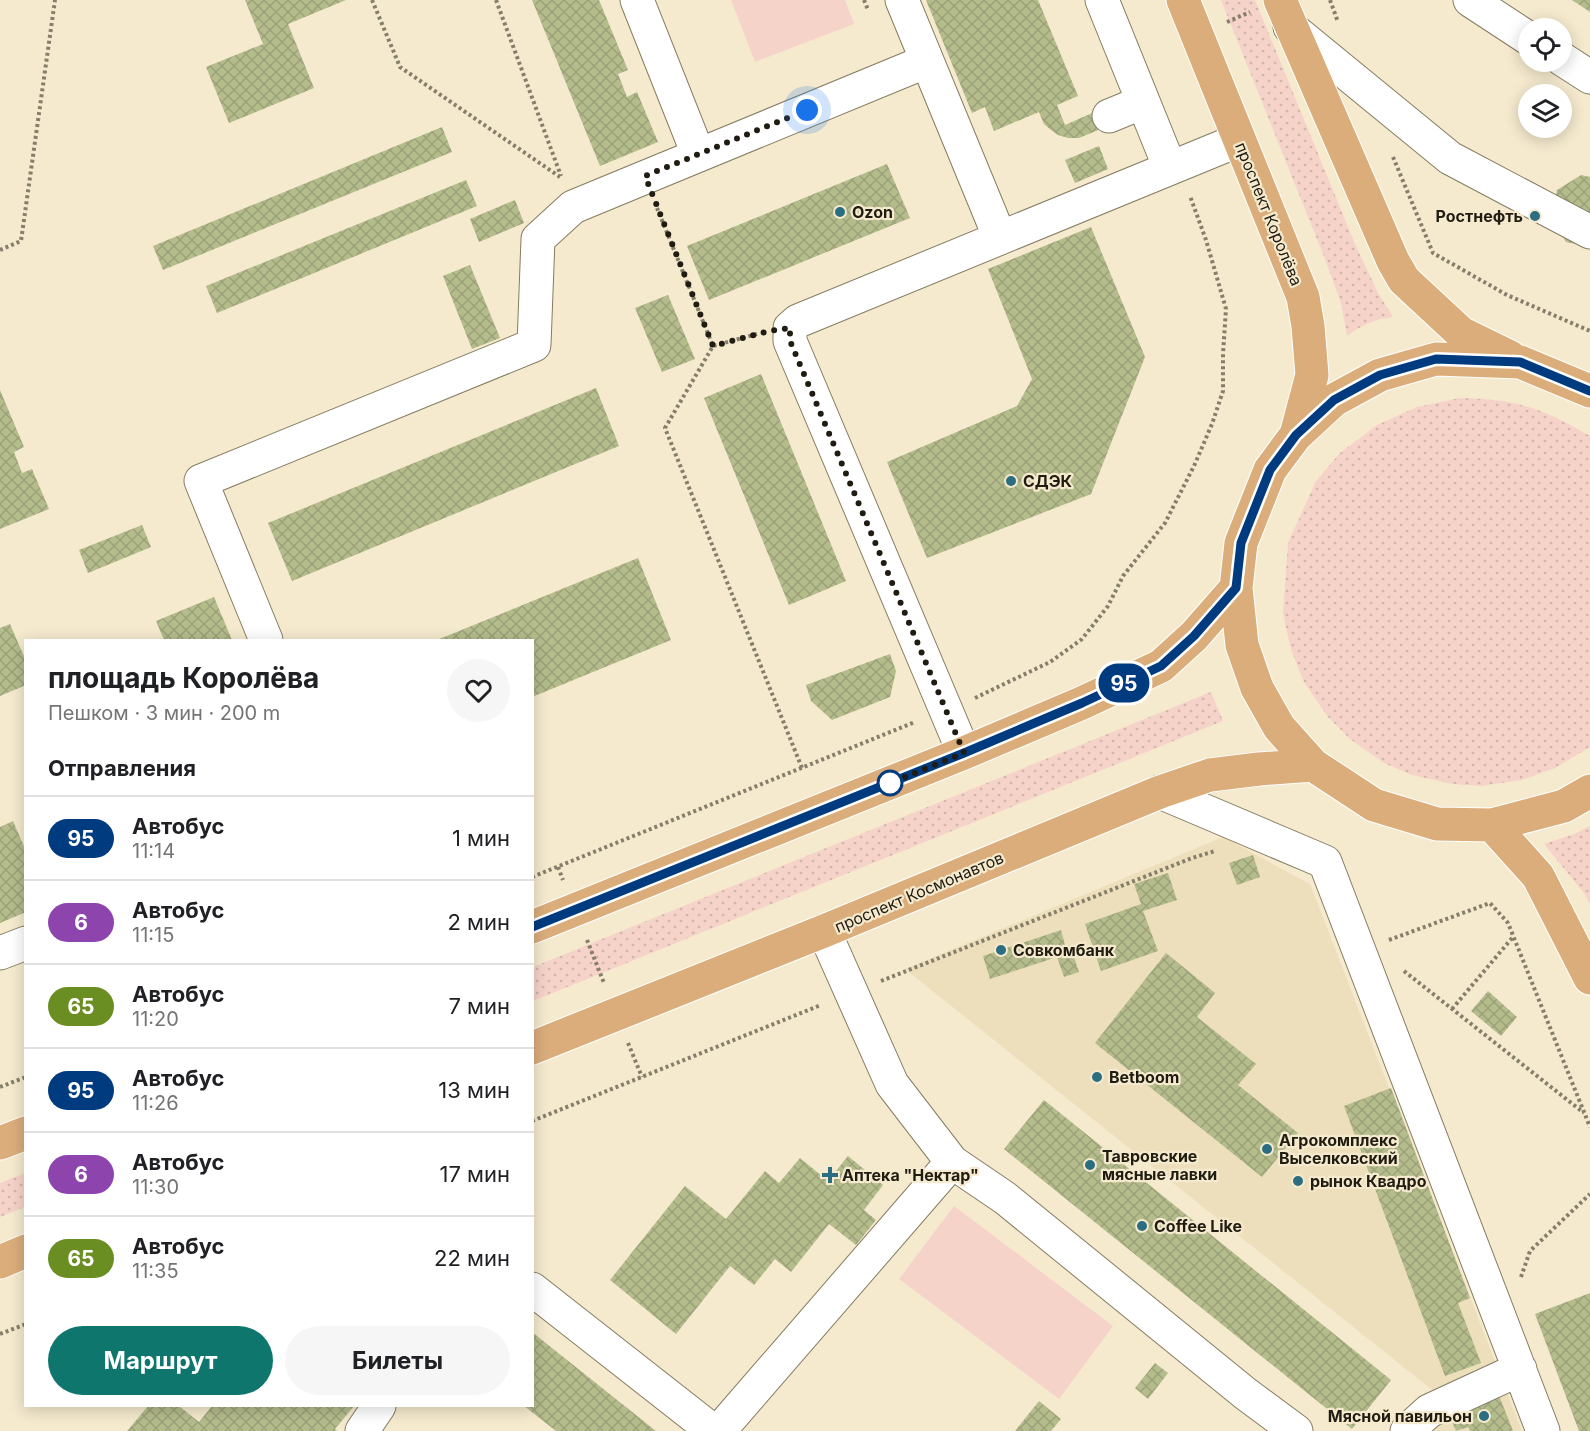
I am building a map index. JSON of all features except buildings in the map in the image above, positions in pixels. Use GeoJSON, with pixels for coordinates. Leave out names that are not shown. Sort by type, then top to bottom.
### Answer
{"type":"FeatureCollection","features":[{"type":"Feature","properties":{"kind":"main road","name":"проспект Королёва"},"geometry":{"type":"LineString","coordinates":[[1183,0],[1303,297],[1312,375],[1296,435]]}},
{"type":"Feature","properties":{"kind":"main road"},"geometry":{"type":"LineString","coordinates":[[1274,13],[1404,280],[1461,333],[1520,362],[1590,391]]}},
{"type":"Feature","properties":{"kind":"main road"},"geometry":{"type":"LineString","coordinates":[[1520,362],[1436,359],[1380,375],[1334,400],[1296,435],[1270,470],[1241,543],[1236,588],[1242,645],[1257,688],[1279,727],[1312,765],[1374,806],[1437,824],[1492,825],[1564,806],[1590,791]]}},
{"type":"Feature","properties":{"kind":"main road"},"geometry":{"type":"LineString","coordinates":[[534,926],[964,753],[1082,703],[1161,666],[1194,636],[1236,588]]}},
{"type":"Feature","properties":{"kind":"main road","name":"проспект Космонавтов"},"geometry":{"type":"LineString","coordinates":[[534,1047],[824,932],[1160,792],[1210,775],[1312,765]]}},
{"type":"Feature","properties":{"kind":"main road"},"geometry":{"type":"LineString","coordinates":[[1492,825],[1538,876],[1590,978]]}},
{"type":"Feature","properties":{"kind":"main road"},"geometry":{"type":"LineString","coordinates":[[0,1143],[24,1133]]}},
{"type":"Feature","properties":{"kind":"main road"},"geometry":{"type":"LineString","coordinates":[[0,1262],[24,1252]]}},
{"type":"Feature","properties":{"kind":"lane"},"geometry":{"type":"LineString","coordinates":[[637,0],[698,154]]}},
{"type":"Feature","properties":{"kind":"lane"},"geometry":{"type":"LineString","coordinates":[[902,0],[1000,238]]}},
{"type":"Feature","properties":{"kind":"lane"},"geometry":{"type":"LineString","coordinates":[[1102,0],[1143,102],[1174,166]]}},
{"type":"Feature","properties":{"kind":"lane"},"geometry":{"type":"LineString","coordinates":[[1470,0],[1518,31]]}},
{"type":"Feature","properties":{"kind":"lane"},"geometry":{"type":"LineString","coordinates":[[1274,13],[1450,158],[1590,232]]}},
{"type":"Feature","properties":{"kind":"lane"},"geometry":{"type":"LineString","coordinates":[[266,639],[201,482],[534,345],[538,239],[573,207],[927,61]]}},
{"type":"Feature","properties":{"kind":"lane"},"geometry":{"type":"LineString","coordinates":[[1572,65],[1590,77]]}},
{"type":"Feature","properties":{"kind":"lane"},"geometry":{"type":"LineString","coordinates":[[1109,116],[1143,102]]}},
{"type":"Feature","properties":{"kind":"lane"},"geometry":{"type":"LineString","coordinates":[[964,753],[790,341],[790,328],[798,321],[1239,140]]}},
{"type":"Feature","properties":{"kind":"lane"},"geometry":{"type":"LineString","coordinates":[[1160,792],[1325,862],[1366,949],[1543,1431]]}},
{"type":"Feature","properties":{"kind":"lane"},"geometry":{"type":"LineString","coordinates":[[824,932],[892,1084],[952,1162],[1005,1198],[1246,1394],[1296,1431]]}},
{"type":"Feature","properties":{"kind":"lane"},"geometry":{"type":"LineString","coordinates":[[0,953],[24,944]]}},
{"type":"Feature","properties":{"kind":"lane"},"geometry":{"type":"LineString","coordinates":[[719,1431],[952,1162]]}},
{"type":"Feature","properties":{"kind":"lane"},"geometry":{"type":"LineString","coordinates":[[534,1291],[713,1431]]}},
{"type":"Feature","properties":{"kind":"lane"},"geometry":{"type":"LineString","coordinates":[[1407,1431],[1429,1411],[1520,1370]]}},
{"type":"Feature","properties":{"kind":"lane"},"geometry":{"type":"LineString","coordinates":[[362,1431],[378,1407]]}},
{"type":"Feature","properties":{"kind":"path"},"geometry":{"type":"LineString","coordinates":[[0,250],[21,242],[55,0]]}},
{"type":"Feature","properties":{"kind":"path"},"geometry":{"type":"LineString","coordinates":[[372,0],[400,67],[562,179],[496,0]]}},
{"type":"Feature","properties":{"kind":"path"},"geometry":{"type":"LineString","coordinates":[[1330,0],[1339,22]]}},
{"type":"Feature","properties":{"kind":"path"},"geometry":{"type":"LineString","coordinates":[[1226,22],[1274,13]]}},
{"type":"Feature","properties":{"kind":"path"},"geometry":{"type":"LineString","coordinates":[[1392,154],[1432,253],[1507,295],[1590,331]]}},
{"type":"Feature","properties":{"kind":"path"},"geometry":{"type":"LineString","coordinates":[[534,876],[989,693],[1050,663],[1082,639],[1108,606],[1123,576],[1165,523],[1194,466],[1223,391],[1226,309],[1206,240],[1174,166]]}},
{"type":"Feature","properties":{"kind":"path"},"geometry":{"type":"LineString","coordinates":[[645,176],[713,346]]}},
{"type":"Feature","properties":{"kind":"path"},"geometry":{"type":"LineString","coordinates":[[790,328],[769,331],[713,346],[665,428],[802,768]]}},
{"type":"Feature","properties":{"kind":"path"},"geometry":{"type":"LineString","coordinates":[[534,1120],[1192,858],[1218,851]]}},
{"type":"Feature","properties":{"kind":"path"},"geometry":{"type":"LineString","coordinates":[[1366,949],[1490,903],[1508,923],[1590,1127]]}},
{"type":"Feature","properties":{"kind":"path"},"geometry":{"type":"LineString","coordinates":[[575,910],[616,1014]]}},
{"type":"Feature","properties":{"kind":"path"},"geometry":{"type":"LineString","coordinates":[[1452,1009],[1513,937]]}},
{"type":"Feature","properties":{"kind":"path"},"geometry":{"type":"LineString","coordinates":[[1366,949],[1452,1009],[1585,1114]]}},
{"type":"Feature","properties":{"kind":"path"},"geometry":{"type":"LineString","coordinates":[[0,1087],[24,1078]]}},
{"type":"Feature","properties":{"kind":"path"},"geometry":{"type":"LineString","coordinates":[[1504,1328],[1530,1251],[1590,1194]]}},
{"type":"Feature","properties":{"kind":"path"},"geometry":{"type":"LineString","coordinates":[[0,1334],[24,1325]]}},
{"type":"Feature","properties":{"kind":"shaded area"},"geometry":{"type":"Polygon","coordinates":[[[731,0],[845,0],[854,24],[755,62],[731,0]]]}},
{"type":"Feature","properties":{"kind":"shaded area"},"geometry":{"type":"Polygon","coordinates":[[[1221,0],[1255,0],[1355,244],[1378,293],[1393,317],[1368,323],[1347,336],[1341,303],[1325,259],[1221,0]]]}},
{"type":"Feature","properties":{"kind":"shaded area"},"geometry":{"type":"Polygon","coordinates":[[[1460,398],[1497,400],[1528,407],[1558,418],[1590,436],[1590,747],[1555,768],[1522,780],[1481,786],[1452,784],[1412,775],[1384,763],[1350,739],[1328,717],[1304,682],[1291,650],[1283,613],[1288,543],[1316,481],[1340,453],[1377,425],[1417,407],[1460,398]]]}},
{"type":"Feature","properties":{"kind":"shaded area"},"geometry":{"type":"Polygon","coordinates":[[[1211,692],[1223,721],[534,1001],[534,967],[1211,692]]]}},
{"type":"Feature","properties":{"kind":"shaded area"},"geometry":{"type":"Polygon","coordinates":[[[1590,826],[1590,904],[1584,893],[1544,844],[1590,826]]]}},
{"type":"Feature","properties":{"kind":"shaded area","name":"рынок Квадро"},"geometry":{"type":"Polygon","coordinates":[[[1223,837],[1310,884],[1522,1431],[1409,1431],[1436,1393],[905,969],[1223,837]]]}},
{"type":"Feature","properties":{"kind":"shaded area"},"geometry":{"type":"Polygon","coordinates":[[[24,1173],[24,1207],[0,1217],[0,1183],[24,1173]]]}},
{"type":"Feature","properties":{"kind":"shaded area"},"geometry":{"type":"Polygon","coordinates":[[[954,1206],[1113,1326],[1059,1399],[899,1279],[954,1206]]]}},
{"type":"Feature","properties":{"kind":"bus line","name":"95"},"geometry":{"type":"LineString","coordinates":[[534,926],[964,753],[1082,703],[1161,666],[1194,636],[1236,588],[1241,543],[1270,470],[1296,435],[1334,400],[1380,375],[1436,359],[1520,362],[1590,391]]}},
{"type":"Feature","properties":{"kind":"place","name":"Ozon"},"geometry":{"type":"Point","coordinates":[840,212]}},
{"type":"Feature","properties":{"kind":"place","name":"Ростнефть"},"geometry":{"type":"Point","coordinates":[1535,216]}},
{"type":"Feature","properties":{"kind":"place","name":"СДЭК"},"geometry":{"type":"Point","coordinates":[1011,481]}},
{"type":"Feature","properties":{"kind":"place","name":"Совкомбанк"},"geometry":{"type":"Point","coordinates":[1001,950]}},
{"type":"Feature","properties":{"kind":"place","name":"Betboom"},"geometry":{"type":"Point","coordinates":[1097,1077]}},
{"type":"Feature","properties":{"kind":"place","name":"Агрокомплекс Выселковский"},"geometry":{"type":"Point","coordinates":[1267,1149]}},
{"type":"Feature","properties":{"kind":"place","name":"Тавровские мясные лавки"},"geometry":{"type":"Point","coordinates":[1090,1165]}},
{"type":"Feature","properties":{"kind":"place","name":"Аптека \"Нектар\""},"geometry":{"type":"Point","coordinates":[830,1175]}},
{"type":"Feature","properties":{"kind":"place","name":"рынок Квадро"},"geometry":{"type":"Point","coordinates":[1298,1181]}},
{"type":"Feature","properties":{"kind":"place","name":"Coffee Like"},"geometry":{"type":"Point","coordinates":[1142,1226]}},
{"type":"Feature","properties":{"kind":"place","name":"Мясной павильон"},"geometry":{"type":"Point","coordinates":[1484,1416]}},
{"type":"Feature","properties":{"kind":"route"},"geometry":{"type":"LineString","coordinates":[[807,110],[645,176],[713,346],[769,331],[790,328],[790,341],[964,753],[890,783]]}}]}
